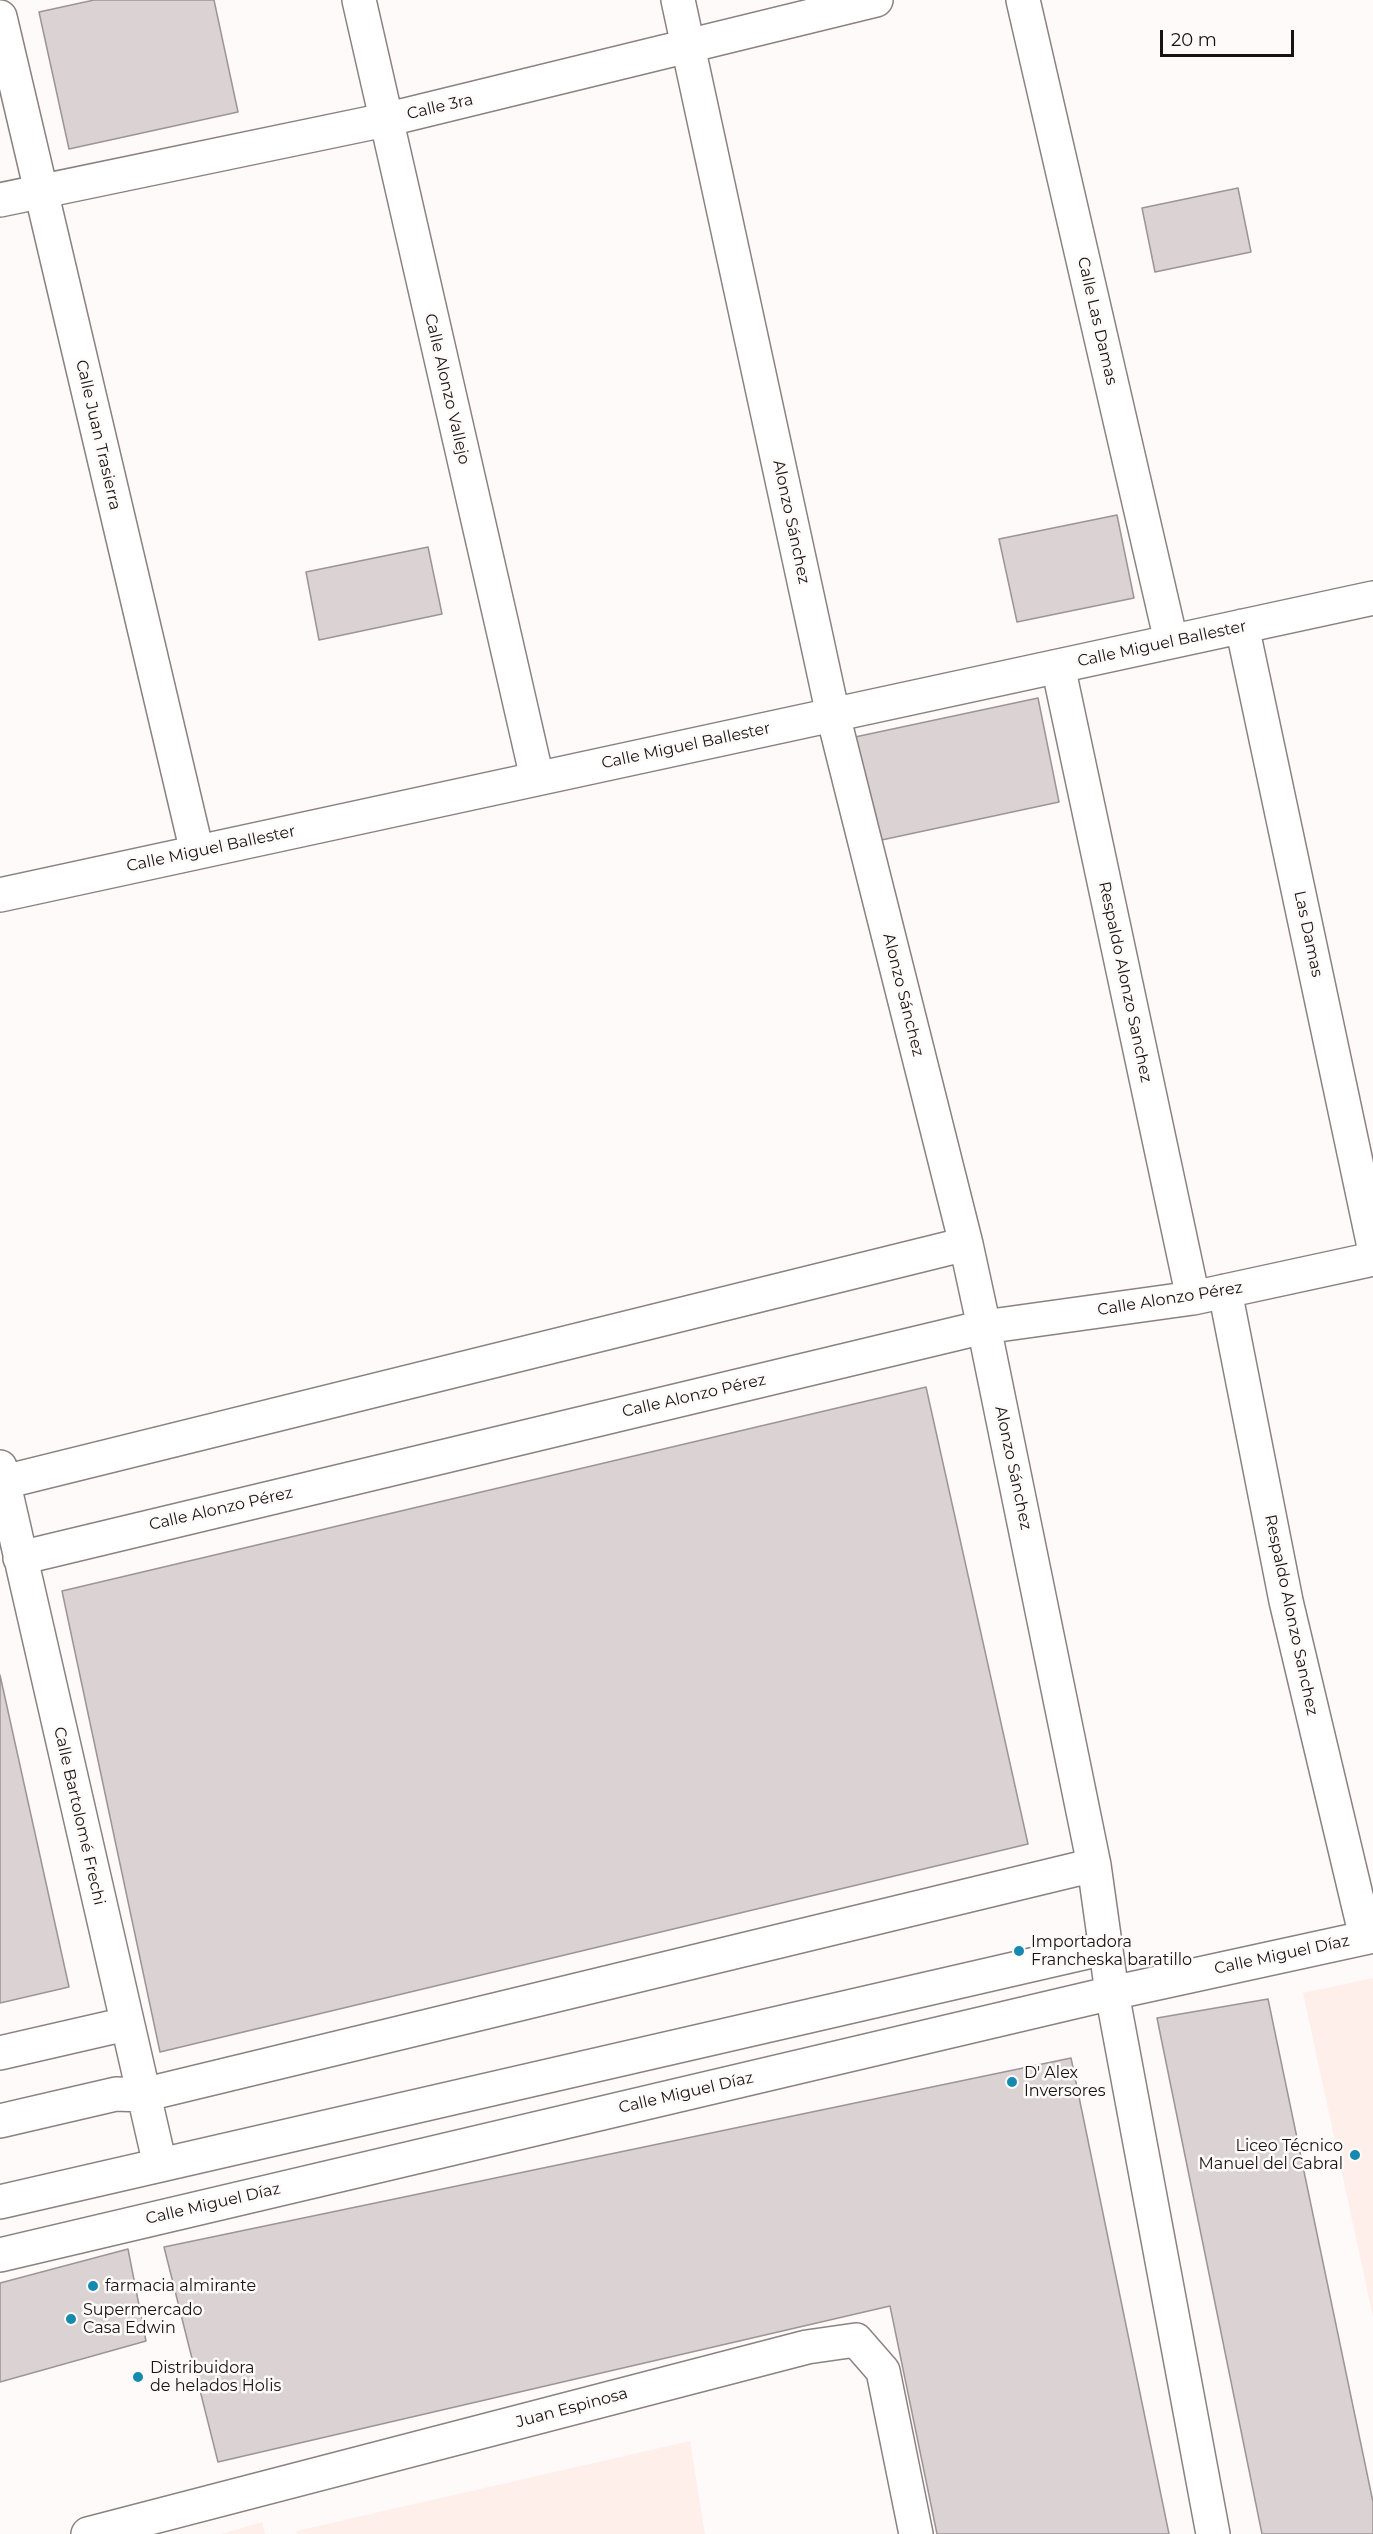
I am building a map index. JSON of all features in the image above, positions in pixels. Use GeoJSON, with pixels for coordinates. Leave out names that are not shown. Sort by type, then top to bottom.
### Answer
{"type":"FeatureCollection","features":[{"type":"Feature","properties":{"kind":"street","name":"Calle Alonzo Vallejo"},"geometry":{"type":"LineString","coordinates":[[359,0],[537,778]]}},
{"type":"Feature","properties":{"kind":"street","name":"Alonzo Sánchez"},"geometry":{"type":"LineString","coordinates":[[678,0],[833,715],[966,1244],[984,1327],[1094,1865],[1112,1993],[1213,2534]]}},
{"type":"Feature","properties":{"kind":"street","name":"Calle 3ra"},"geometry":{"type":"LineString","coordinates":[[0,200],[385,120],[876,0]]}},
{"type":"Feature","properties":{"kind":"street","name":"Calle Las Damas"},"geometry":{"type":"LineString","coordinates":[[1023,0],[1171,641]]}},
{"type":"Feature","properties":{"kind":"street","name":"Calle Juan Trasierra"},"geometry":{"type":"LineString","coordinates":[[0,17],[197,852]]}},
{"type":"Feature","properties":{"kind":"street","name":"Calle Miguel Ballester"},"geometry":{"type":"LineString","coordinates":[[0,895],[1373,598]]}},
{"type":"Feature","properties":{"kind":"street","name":"Las Damas"},"geometry":{"type":"LineString","coordinates":[[1242,626],[1373,1242]]}},
{"type":"Feature","properties":{"kind":"street","name":"Respaldo Alonzo Sanchez"},"geometry":{"type":"LineString","coordinates":[[1058,666],[1193,1298]]}},
{"type":"Feature","properties":{"kind":"street"},"geometry":{"type":"LineString","coordinates":[[1,1477],[966,1244]]}},
{"type":"Feature","properties":{"kind":"street","name":"Calle Alonzo Pérez"},"geometry":{"type":"LineString","coordinates":[[20,1558],[984,1327],[1193,1298],[1373,1259]]}},
{"type":"Feature","properties":{"kind":"street","name":"Respaldo Alonzo Sanchez"},"geometry":{"type":"LineString","coordinates":[[1225,1291],[1286,1601],[1369,1937]]}},
{"type":"Feature","properties":{"kind":"street","name":"Calle Bartolomé Frechi"},"geometry":{"type":"LineString","coordinates":[[1,1477],[160,2165]]}},
{"type":"Feature","properties":{"kind":"street"},"geometry":{"type":"LineString","coordinates":[[0,2121],[116,2094],[143,2095],[1094,1865]]}},
{"type":"Feature","properties":{"kind":"street","name":"Calle Miguel Díaz"},"geometry":{"type":"LineString","coordinates":[[0,2255],[1112,1993],[1369,1937]]}},
{"type":"Feature","properties":{"kind":"street"},"geometry":{"type":"LineString","coordinates":[[0,2202],[1105,1948]]}},
{"type":"Feature","properties":{"kind":"street"},"geometry":{"type":"LineString","coordinates":[[0,2053],[126,2024]]}},
{"type":"Feature","properties":{"kind":"street","name":"Juan Espinosa"},"geometry":{"type":"LineString","coordinates":[[88,2534],[807,2347],[856,2340],[883,2371],[916,2534]]}},
{"type":"Feature","properties":{"kind":"shaded area","name":"Liceo Técnico Manuel del Cabral"},"geometry":{"type":"Polygon","coordinates":[[[1373,1978],[1373,2317],[1303,1993],[1373,1978]]]}},
{"type":"Feature","properties":{"kind":"shaded area"},"geometry":{"type":"Polygon","coordinates":[[[690,2441],[705,2534],[297,2534],[296,2531],[690,2441]]]}},
{"type":"Feature","properties":{"kind":"shaded area"},"geometry":{"type":"Polygon","coordinates":[[[262,2522],[265,2534],[222,2534],[262,2522]]]}},
{"type":"Feature","properties":{"kind":"building"},"geometry":{"type":"Polygon","coordinates":[[[94,0],[214,0],[238,112],[69,149],[39,12],[94,0]]]}},
{"type":"Feature","properties":{"kind":"building"},"geometry":{"type":"Polygon","coordinates":[[[1238,188],[1251,252],[1155,272],[1142,208],[1238,188]]]}},
{"type":"Feature","properties":{"kind":"building"},"geometry":{"type":"Polygon","coordinates":[[[1117,515],[1134,598],[1017,622],[999,539],[1117,515]]]}},
{"type":"Feature","properties":{"kind":"building"},"geometry":{"type":"Polygon","coordinates":[[[428,547],[442,614],[319,640],[306,572],[428,547]]]}},
{"type":"Feature","properties":{"kind":"building"},"geometry":{"type":"Polygon","coordinates":[[[1038,698],[1059,802],[877,841],[855,737],[1038,698]]]}},
{"type":"Feature","properties":{"kind":"building"},"geometry":{"type":"Polygon","coordinates":[[[926,1387],[1028,1844],[160,2052],[62,1591],[926,1387]]]}},
{"type":"Feature","properties":{"kind":"building"},"geometry":{"type":"Polygon","coordinates":[[[0,1675],[69,1987],[0,2003],[0,1675]]]}},
{"type":"Feature","properties":{"kind":"building"},"geometry":{"type":"Polygon","coordinates":[[[1268,1999],[1373,2502],[1373,2534],[1262,2534],[1157,2018],[1268,1999]]]}},
{"type":"Feature","properties":{"kind":"building"},"geometry":{"type":"Polygon","coordinates":[[[1071,2058],[1169,2534],[937,2534],[890,2306],[218,2462],[164,2247],[1071,2058]]]}},
{"type":"Feature","properties":{"kind":"building","name":"Supermercado Casa Edwin"},"geometry":{"type":"Polygon","coordinates":[[[128,2249],[146,2341],[0,2382],[0,2283],[128,2249]]]}},
{"type":"Feature","properties":{"kind":"place","name":"Importadora Francheska baratillo"},"geometry":{"type":"Point","coordinates":[1019,1951]}},
{"type":"Feature","properties":{"kind":"place","name":"D' Alex Inversores"},"geometry":{"type":"Point","coordinates":[1012,2082]}},
{"type":"Feature","properties":{"kind":"place","name":"Liceo Técnico Manuel del Cabral"},"geometry":{"type":"Point","coordinates":[1355,2155]}},
{"type":"Feature","properties":{"kind":"place","name":"farmacia almirante"},"geometry":{"type":"Point","coordinates":[93,2286]}},
{"type":"Feature","properties":{"kind":"place","name":"Supermercado Casa Edwin"},"geometry":{"type":"Point","coordinates":[71,2319]}},
{"type":"Feature","properties":{"kind":"place","name":"Distribuidora de helados Holis"},"geometry":{"type":"Point","coordinates":[138,2377]}}]}
